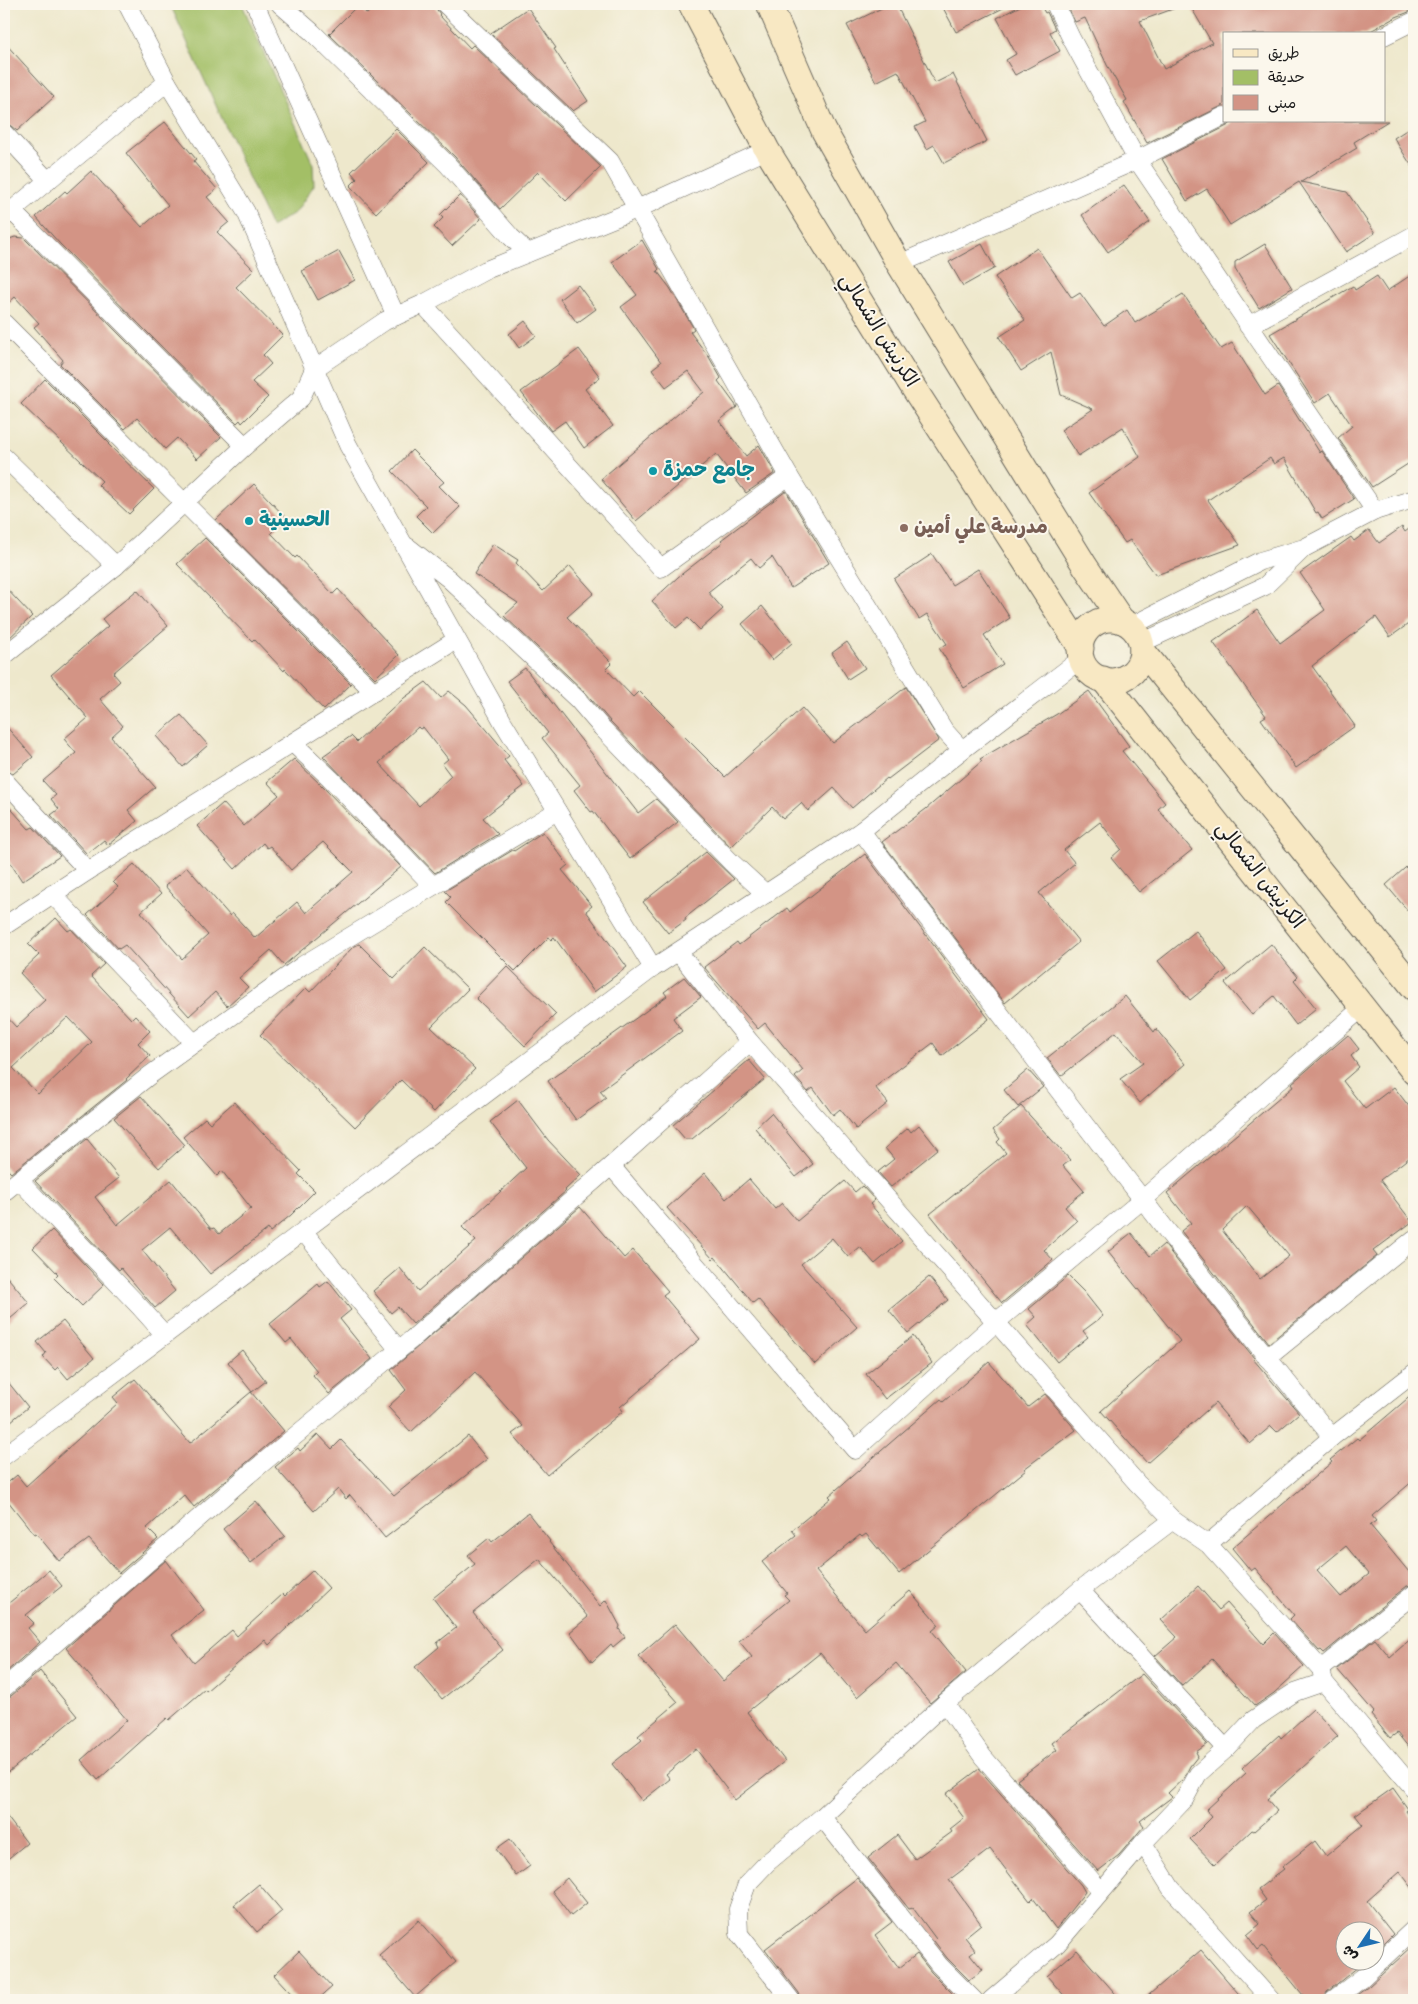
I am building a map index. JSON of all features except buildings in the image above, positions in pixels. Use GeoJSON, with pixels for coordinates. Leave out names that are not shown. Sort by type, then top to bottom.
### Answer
{"type":"FeatureCollection","features":[{"type":"Feature","properties":{"kind":"main road","name":"الكرنيش الشمالي"},"geometry":{"type":"LineString","coordinates":[[691,4],[767,150],[910,384],[1081,653]]}},
{"type":"Feature","properties":{"kind":"main road"},"geometry":{"type":"LineString","coordinates":[[769,4],[824,131],[899,264],[1086,566],[1134,635],[1414,988]]}},
{"type":"Feature","properties":{"kind":"main road"},"geometry":{"type":"LineString","coordinates":[[1113,619],[1134,635],[1139,664],[1133,672],[1118,679],[1103,679],[1093,674],[1086,667],[1081,653],[1082,639],[1087,630],[1094,624],[1103,620],[1113,619]]}},
{"type":"Feature","properties":{"kind":"main road","name":"الكرنيش الشمالي"},"geometry":{"type":"LineString","coordinates":[[1103,679],[1414,1072]]}},
{"type":"Feature","properties":{"kind":"street"},"geometry":{"type":"LineString","coordinates":[[127,4],[167,82],[246,212],[348,445],[456,640],[557,812],[653,968]]}},
{"type":"Feature","properties":{"kind":"street"},"geometry":{"type":"LineString","coordinates":[[255,4],[396,316]]}},
{"type":"Feature","properties":{"kind":"street"},"geometry":{"type":"LineString","coordinates":[[280,4],[312,32],[448,165],[528,254]]}},
{"type":"Feature","properties":{"kind":"street"},"geometry":{"type":"LineString","coordinates":[[445,4],[610,161],[789,476],[944,730],[962,750]]}},
{"type":"Feature","properties":{"kind":"street"},"geometry":{"type":"LineString","coordinates":[[1055,4],[1071,38],[1137,160],[1375,511]]}},
{"type":"Feature","properties":{"kind":"street"},"geometry":{"type":"LineString","coordinates":[[1386,35],[1414,21]]}},
{"type":"Feature","properties":{"kind":"street"},"geometry":{"type":"LineString","coordinates":[[167,82],[8,214],[245,446]]}},
{"type":"Feature","properties":{"kind":"street"},"geometry":{"type":"LineString","coordinates":[[899,264],[1137,160],[1223,117]]}},
{"type":"Feature","properties":{"kind":"street"},"geometry":{"type":"LineString","coordinates":[[4,133],[48,181]]}},
{"type":"Feature","properties":{"kind":"street"},"geometry":{"type":"LineString","coordinates":[[4,656],[116,566],[245,446],[301,398],[314,368],[385,321],[423,304],[486,270],[637,209],[767,150]]}},
{"type":"Feature","properties":{"kind":"street"},"geometry":{"type":"LineString","coordinates":[[1248,326],[1414,235]]}},
{"type":"Feature","properties":{"kind":"street"},"geometry":{"type":"LineString","coordinates":[[423,304],[661,568],[789,476]]}},
{"type":"Feature","properties":{"kind":"street"},"geometry":{"type":"LineString","coordinates":[[4,323],[374,692]]}},
{"type":"Feature","properties":{"kind":"street"},"geometry":{"type":"LineString","coordinates":[[4,457],[116,566]]}},
{"type":"Feature","properties":{"kind":"street"},"geometry":{"type":"LineString","coordinates":[[1134,635],[1260,561],[1304,548],[1375,511],[1414,499]]}},
{"type":"Feature","properties":{"kind":"street"},"geometry":{"type":"LineString","coordinates":[[401,541],[449,579],[578,700],[602,728],[731,862],[766,894]]}},
{"type":"Feature","properties":{"kind":"street"},"geometry":{"type":"LineString","coordinates":[[1134,635],[1265,586],[1304,548]]}},
{"type":"Feature","properties":{"kind":"street"},"geometry":{"type":"LineString","coordinates":[[4,926],[88,871],[456,640]]}},
{"type":"Feature","properties":{"kind":"street"},"geometry":{"type":"LineString","coordinates":[[4,1456],[653,968],[679,953],[861,831],[1081,653]]}},
{"type":"Feature","properties":{"kind":"street"},"geometry":{"type":"LineString","coordinates":[[293,742],[433,886]]}},
{"type":"Feature","properties":{"kind":"street"},"geometry":{"type":"LineString","coordinates":[[4,780],[88,871]]}},
{"type":"Feature","properties":{"kind":"street"},"geometry":{"type":"LineString","coordinates":[[4,1192],[150,1075],[302,965],[557,812]]}},
{"type":"Feature","properties":{"kind":"street"},"geometry":{"type":"LineString","coordinates":[[861,831],[1142,1200],[1332,1437]]}},
{"type":"Feature","properties":{"kind":"street"},"geometry":{"type":"LineString","coordinates":[[52,894],[194,1043]]}},
{"type":"Feature","properties":{"kind":"street"},"geometry":{"type":"LineString","coordinates":[[679,953],[750,1042],[1131,1476],[1173,1520],[1208,1544],[1323,1675],[1414,1789]]}},
{"type":"Feature","properties":{"kind":"street"},"geometry":{"type":"LineString","coordinates":[[611,1166],[855,1450],[995,1322],[1142,1200],[1364,1008]]}},
{"type":"Feature","properties":{"kind":"street"},"geometry":{"type":"LineString","coordinates":[[4,1688],[248,1475],[399,1350],[611,1166],[750,1042]]}},
{"type":"Feature","properties":{"kind":"street"},"geometry":{"type":"LineString","coordinates":[[19,1180],[139,1306],[164,1335]]}},
{"type":"Feature","properties":{"kind":"street"},"geometry":{"type":"LineString","coordinates":[[304,1232],[399,1350]]}},
{"type":"Feature","properties":{"kind":"street"},"geometry":{"type":"LineString","coordinates":[[1267,1358],[1414,1239]]}},
{"type":"Feature","properties":{"kind":"street"},"geometry":{"type":"LineString","coordinates":[[1208,1544],[1332,1437],[1414,1373]]}},
{"type":"Feature","properties":{"kind":"street"},"geometry":{"type":"LineString","coordinates":[[791,2000],[740,1934],[738,1909],[748,1884],[768,1862],[822,1817],[945,1702],[1080,1590],[1173,1520]]}},
{"type":"Feature","properties":{"kind":"street"},"geometry":{"type":"LineString","coordinates":[[1080,1590],[1226,1749]]}},
{"type":"Feature","properties":{"kind":"street"},"geometry":{"type":"LineString","coordinates":[[991,2000],[1057,1944],[1143,1843],[1184,1800],[1198,1774],[1226,1749],[1253,1720],[1323,1675],[1414,1594]]}},
{"type":"Feature","properties":{"kind":"street"},"geometry":{"type":"LineString","coordinates":[[945,1702],[984,1757],[1101,1891]]}},
{"type":"Feature","properties":{"kind":"street"},"geometry":{"type":"LineString","coordinates":[[822,1817],[939,1965],[974,2000]]}},
{"type":"Feature","properties":{"kind":"street"},"geometry":{"type":"LineString","coordinates":[[1143,1843],[1171,1888],[1271,2000]]}},
{"type":"Feature","properties":{"kind":"street"},"geometry":{"type":"LineString","coordinates":[[1333,2000],[1362,1978],[1414,1929]]}},
{"type":"Feature","properties":{"kind":"green space"},"geometry":{"type":"Polygon","coordinates":[[[170,4],[242,4],[313,164],[314,185],[296,212],[271,227],[170,4]]]}},
{"type":"Feature","properties":{"kind":"place","name":"جامع حمزة"},"geometry":{"type":"Point","coordinates":[653,471]}},
{"type":"Feature","properties":{"kind":"place","name":"الحسينية"},"geometry":{"type":"Point","coordinates":[249,521]}},
{"type":"Feature","properties":{"kind":"place","name":"مدرسة علي أمين"},"geometry":{"type":"Point","coordinates":[904,528]}}]}
